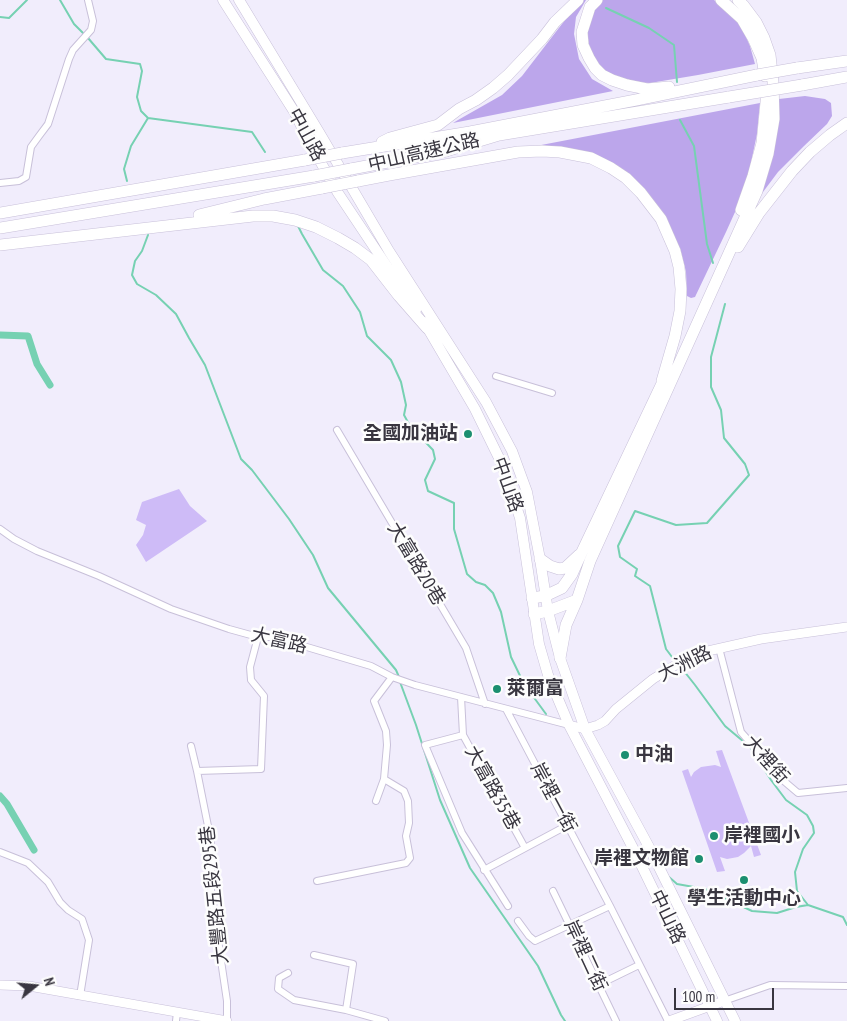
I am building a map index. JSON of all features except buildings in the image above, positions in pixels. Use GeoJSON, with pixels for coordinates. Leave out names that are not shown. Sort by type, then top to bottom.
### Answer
{"type":"FeatureCollection","features":[{"type":"Feature","properties":{"kind":"highway"},"geometry":{"type":"LineString","coordinates":[[367,149],[390,138],[438,125],[459,109],[493,88],[513,70],[555,22],[578,0]]}},
{"type":"Feature","properties":{"kind":"highway"},"geometry":{"type":"LineString","coordinates":[[597,0],[585,18],[582,32],[583,45],[595,68],[602,75],[612,80],[648,89],[757,75]]}},
{"type":"Feature","properties":{"kind":"highway"},"geometry":{"type":"LineString","coordinates":[[532,598],[545,596],[562,588],[572,574],[660,388],[740,212],[753,176],[762,143],[768,91],[762,58],[742,19],[721,0]]}},
{"type":"Feature","properties":{"kind":"highway"},"geometry":{"type":"LineString","coordinates":[[560,658],[566,626],[590,561],[757,191],[768,154],[774,119],[774,82],[770,55],[756,22],[738,0]]}},
{"type":"Feature","properties":{"kind":"highway","name":"中山高速公路"},"geometry":{"type":"LineString","coordinates":[[0,212],[470,132],[757,75],[847,61]]}},
{"type":"Feature","properties":{"kind":"highway","name":"中山高速公路"},"geometry":{"type":"LineString","coordinates":[[0,228],[314,176],[446,151],[499,135],[847,77]]}},
{"type":"Feature","properties":{"kind":"highway"},"geometry":{"type":"LineString","coordinates":[[721,270],[727,264],[759,213],[792,171],[810,152],[847,123]]}},
{"type":"Feature","properties":{"kind":"highway"},"geometry":{"type":"LineString","coordinates":[[139,228],[264,199],[518,152],[542,151],[575,154],[591,158],[626,178],[641,193],[661,219],[679,267],[680,311],[676,336],[660,388]]}},
{"type":"Feature","properties":{"kind":"highway"},"geometry":{"type":"LineString","coordinates":[[0,245],[253,216],[273,216],[295,220],[316,227],[338,238],[370,260],[428,328]]}},
{"type":"Feature","properties":{"kind":"highway"},"geometry":{"type":"LineString","coordinates":[[540,559],[550,566],[559,569],[565,568],[580,554]]}},
{"type":"Feature","properties":{"kind":"highway"},"geometry":{"type":"LineString","coordinates":[[534,614],[577,600]]}},
{"type":"Feature","properties":{"kind":"main road","name":"中山路"},"geometry":{"type":"LineString","coordinates":[[224,0],[295,113],[338,193],[428,328],[474,409],[500,460],[520,518],[534,614],[548,674],[569,725],[634,850],[717,1021]]}},
{"type":"Feature","properties":{"kind":"main road","name":"中山路"},"geometry":{"type":"LineString","coordinates":[[239,0],[320,132],[389,251],[486,402],[512,451],[527,492],[545,596],[560,658],[586,729],[649,847],[735,1021]]}},
{"type":"Feature","properties":{"kind":"street"},"geometry":{"type":"LineString","coordinates":[[0,183],[19,181],[26,177],[31,148],[48,124],[69,59],[73,50],[91,30],[93,21],[88,0]]}},
{"type":"Feature","properties":{"kind":"street"},"geometry":{"type":"LineString","coordinates":[[496,376],[552,393]]}},
{"type":"Feature","properties":{"kind":"street","name":"大富路20巷"},"geometry":{"type":"LineString","coordinates":[[337,430],[466,648],[485,704]]}},
{"type":"Feature","properties":{"kind":"street","name":"大富路"},"geometry":{"type":"LineString","coordinates":[[0,529],[37,551],[99,576],[171,610],[229,629],[258,637],[273,637],[371,666],[392,677],[415,685],[569,725]]}},
{"type":"Feature","properties":{"kind":"street","name":"大洲路"},"geometry":{"type":"LineString","coordinates":[[586,729],[605,721],[616,709],[653,679],[699,653],[761,639],[847,627]]}},
{"type":"Feature","properties":{"kind":"street"},"geometry":{"type":"LineString","coordinates":[[197,771],[261,769],[264,696],[251,680],[250,667],[258,637]]}},
{"type":"Feature","properties":{"kind":"street","name":"大裡街"},"geometry":{"type":"LineString","coordinates":[[719,648],[741,732],[785,782],[798,793],[847,788]]}},
{"type":"Feature","properties":{"kind":"street"},"geometry":{"type":"LineString","coordinates":[[376,801],[384,778],[387,745],[386,731],[374,701],[392,677]]}},
{"type":"Feature","properties":{"kind":"street","name":"大富路35巷"},"geometry":{"type":"LineString","coordinates":[[461,697],[463,735],[525,848]]}},
{"type":"Feature","properties":{"kind":"street","name":"岸裡一街"},"geometry":{"type":"LineString","coordinates":[[506,708],[668,1021]]}},
{"type":"Feature","properties":{"kind":"street"},"geometry":{"type":"LineString","coordinates":[[569,725],[586,729]]}},
{"type":"Feature","properties":{"kind":"street"},"geometry":{"type":"LineString","coordinates":[[463,735],[425,745],[462,833],[508,906]]}},
{"type":"Feature","properties":{"kind":"street","name":"大豐路五段295巷"},"geometry":{"type":"LineString","coordinates":[[191,746],[211,841],[211,893],[227,1001],[227,1021]]}},
{"type":"Feature","properties":{"kind":"street"},"geometry":{"type":"LineString","coordinates":[[317,881],[406,863],[410,858],[406,836],[409,823],[408,801],[404,791],[384,778]]}},
{"type":"Feature","properties":{"kind":"street"},"geometry":{"type":"LineString","coordinates":[[484,870],[568,825]]}},
{"type":"Feature","properties":{"kind":"street"},"geometry":{"type":"LineString","coordinates":[[0,852],[28,863],[48,882],[60,902],[82,919],[89,940],[80,996]]}},
{"type":"Feature","properties":{"kind":"street","name":"岸裡二街"},"geometry":{"type":"LineString","coordinates":[[553,890],[616,1021]]}},
{"type":"Feature","properties":{"kind":"street"},"geometry":{"type":"LineString","coordinates":[[518,921],[529,936],[535,940],[610,906]]}},
{"type":"Feature","properties":{"kind":"street"},"geometry":{"type":"LineString","coordinates":[[314,955],[353,964],[346,1010]]}},
{"type":"Feature","properties":{"kind":"street"},"geometry":{"type":"LineString","coordinates":[[598,985],[639,965]]}},
{"type":"Feature","properties":{"kind":"street"},"geometry":{"type":"LineString","coordinates":[[288,973],[279,978],[278,990],[294,1000],[346,1010],[385,1021]]}},
{"type":"Feature","properties":{"kind":"street"},"geometry":{"type":"LineString","coordinates":[[0,985],[29,986],[177,1017],[227,1021]]}},
{"type":"Feature","properties":{"kind":"street"},"geometry":{"type":"LineString","coordinates":[[668,1021],[770,985],[847,986]]}},
{"type":"Feature","properties":{"kind":"shaded area"},"geometry":{"type":"Polygon","coordinates":[[[583,0],[586,0],[576,17],[574,34],[579,59],[592,79],[613,91],[453,123],[502,95],[522,76],[575,7],[583,0]]]}},
{"type":"Feature","properties":{"kind":"shaded area"},"geometry":{"type":"Polygon","coordinates":[[[602,0],[714,0],[731,14],[742,28],[755,64],[650,83],[624,82],[611,76],[601,67],[590,51],[587,30],[593,12],[602,0]]]}},
{"type":"Feature","properties":{"kind":"shaded area"},"geometry":{"type":"Polygon","coordinates":[[[805,96],[825,99],[831,103],[832,116],[827,124],[778,172],[757,200],[779,99],[805,96]]]}},
{"type":"Feature","properties":{"kind":"shaded area"},"geometry":{"type":"Polygon","coordinates":[[[760,103],[757,134],[748,177],[740,201],[695,297],[691,298],[687,296],[686,272],[680,248],[625,172],[536,146],[760,103]]]}},
{"type":"Feature","properties":{"kind":"shaded area"},"geometry":{"type":"Polygon","coordinates":[[[179,489],[190,506],[207,521],[146,562],[136,545],[143,535],[146,525],[136,520],[142,502],[179,489]]]}},
{"type":"Feature","properties":{"kind":"shaded area"},"geometry":{"type":"Polygon","coordinates":[[[722,750],[761,855],[754,857],[751,846],[738,857],[727,859],[720,857],[725,871],[717,872],[682,771],[688,769],[691,777],[701,767],[715,765],[721,767],[716,751],[722,750]]]}},
{"type":"Feature","properties":{"kind":"waterway"},"geometry":{"type":"LineString","coordinates":[[0,17],[9,18],[27,0]]}},
{"type":"Feature","properties":{"kind":"waterway"},"geometry":{"type":"LineString","coordinates":[[60,0],[74,24],[84,34]]}},
{"type":"Feature","properties":{"kind":"waterway"},"geometry":{"type":"LineString","coordinates":[[606,8],[649,28],[674,45],[677,82]]}},
{"type":"Feature","properties":{"kind":"waterway"},"geometry":{"type":"LineString","coordinates":[[88,38],[106,59],[140,64],[142,71],[137,97],[141,111],[148,118],[252,132],[265,152]]}},
{"type":"Feature","properties":{"kind":"waterway"},"geometry":{"type":"LineString","coordinates":[[127,181],[124,169],[131,146],[148,118]]}},
{"type":"Feature","properties":{"kind":"waterway"},"geometry":{"type":"LineString","coordinates":[[680,120],[694,146],[707,244],[713,263]]}},
{"type":"Feature","properties":{"kind":"waterway"},"geometry":{"type":"LineString","coordinates":[[298,226],[323,270],[343,286],[360,312],[367,336],[391,360],[401,382],[406,405],[404,415],[410,426],[433,450],[435,459],[425,480],[428,491],[454,503],[454,529],[467,574],[476,582],[485,585],[493,593],[501,612],[511,657],[524,684],[546,714]]}},
{"type":"Feature","properties":{"kind":"waterway"},"geometry":{"type":"LineString","coordinates":[[148,235],[142,251],[135,261],[132,275],[137,284],[156,295],[176,314],[205,365],[241,459],[252,470],[289,519],[313,555],[328,588],[396,670],[399,677]]}},
{"type":"Feature","properties":{"kind":"waterway"},"geometry":{"type":"LineString","coordinates":[[675,661],[666,649],[650,586],[635,576],[637,569],[620,557],[618,546],[635,511],[676,525],[707,523],[749,475],[745,464],[724,438],[721,410],[711,387],[711,357],[725,304]]}},
{"type":"Feature","properties":{"kind":"waterway"},"geometry":{"type":"LineString","coordinates":[[0,335],[28,336],[37,364],[50,385]]}},
{"type":"Feature","properties":{"kind":"waterway"},"geometry":{"type":"LineString","coordinates":[[680,666],[725,726],[750,747],[786,800],[807,815],[813,826],[814,833],[803,849],[795,872],[797,891],[808,905]]}},
{"type":"Feature","properties":{"kind":"waterway"},"geometry":{"type":"LineString","coordinates":[[400,682],[440,800],[470,868],[538,966],[565,1021]]}},
{"type":"Feature","properties":{"kind":"waterway"},"geometry":{"type":"LineString","coordinates":[[0,796],[7,804],[34,850]]}},
{"type":"Feature","properties":{"kind":"waterway"},"geometry":{"type":"LineString","coordinates":[[669,877],[677,884],[705,889],[752,911],[777,913],[808,905],[843,917],[847,925]]}},
{"type":"Feature","properties":{"kind":"place","name":"全國加油站"},"geometry":{"type":"Point","coordinates":[468,434]}},
{"type":"Feature","properties":{"kind":"place","name":"萊爾富"},"geometry":{"type":"Point","coordinates":[497,689]}},
{"type":"Feature","properties":{"kind":"place","name":"中油"},"geometry":{"type":"Point","coordinates":[625,755]}},
{"type":"Feature","properties":{"kind":"place","name":"岸裡國小"},"geometry":{"type":"Point","coordinates":[714,836]}},
{"type":"Feature","properties":{"kind":"place","name":"岸裡文物館"},"geometry":{"type":"Point","coordinates":[699,859]}},
{"type":"Feature","properties":{"kind":"place","name":"學生活動中心"},"geometry":{"type":"Point","coordinates":[744,880]}}]}
